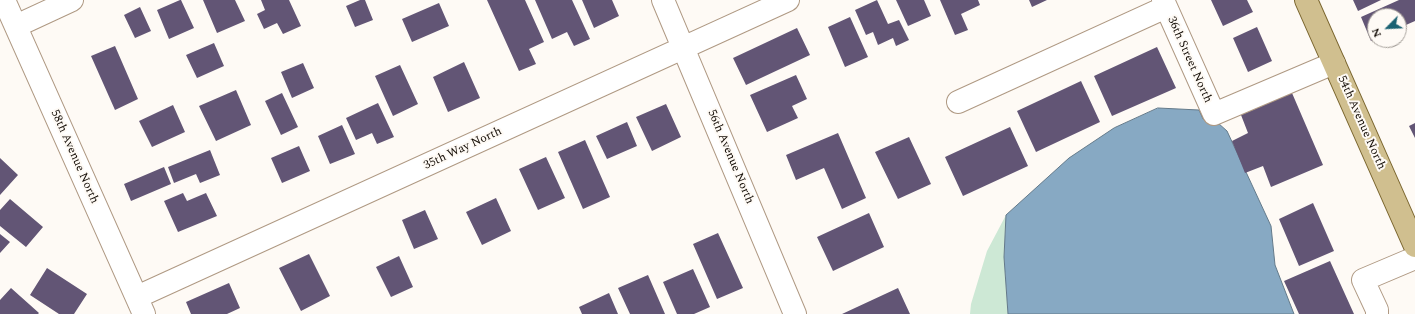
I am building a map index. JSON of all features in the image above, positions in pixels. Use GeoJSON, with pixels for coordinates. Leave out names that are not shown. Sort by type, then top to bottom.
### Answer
{"type":"FeatureCollection","features":[{"type":"Feature","properties":{"kind":"main road","name":"54th Avenue North"},"geometry":{"type":"LineString","coordinates":[[1306,0],[1415,246]]}},
{"type":"Feature","properties":{"kind":"street","name":"58th Avenue North"},"geometry":{"type":"LineString","coordinates":[[4,0],[141,306]]}},
{"type":"Feature","properties":{"kind":"street"},"geometry":{"type":"LineString","coordinates":[[16,26],[72,0]]}},
{"type":"Feature","properties":{"kind":"street","name":"56th Avenue North"},"geometry":{"type":"LineString","coordinates":[[663,0],[796,314]]}},
{"type":"Feature","properties":{"kind":"street","name":"35th Way North"},"geometry":{"type":"LineString","coordinates":[[141,306],[788,0]]}},
{"type":"Feature","properties":{"kind":"street","name":"36th Street North"},"geometry":{"type":"LineString","coordinates":[[958,102],[1164,3],[1214,114],[1334,63]]}},
{"type":"Feature","properties":{"kind":"street"},"geometry":{"type":"LineString","coordinates":[[1377,314],[1377,310],[1363,280],[1415,258]]}},
{"type":"Feature","properties":{"kind":"green space"},"geometry":{"type":"Polygon","coordinates":[[[1006,215],[1004,257],[1008,314],[970,314],[971,304],[987,251],[1006,215]]]}},
{"type":"Feature","properties":{"kind":"water"},"geometry":{"type":"Polygon","coordinates":[[[1158,108],[1199,110],[1203,119],[1218,123],[1227,131],[1271,226],[1275,265],[1294,314],[1008,314],[1004,257],[1006,215],[1069,158],[1114,128],[1158,108]]]}},
{"type":"Feature","properties":{"kind":"building"},"geometry":{"type":"Polygon","coordinates":[[[180,0],[194,28],[169,39],[157,10],[180,0]]]}},
{"type":"Feature","properties":{"kind":"building"},"geometry":{"type":"Polygon","coordinates":[[[203,0],[235,0],[245,21],[217,33],[203,0]]]}},
{"type":"Feature","properties":{"kind":"building"},"geometry":{"type":"Polygon","coordinates":[[[261,0],[289,0],[301,26],[283,34],[277,23],[264,29],[257,14],[265,10],[261,0]]]}},
{"type":"Feature","properties":{"kind":"building"},"geometry":{"type":"Polygon","coordinates":[[[360,0],[365,0],[373,20],[355,27],[346,6],[360,0]]]}},
{"type":"Feature","properties":{"kind":"building"},"geometry":{"type":"Polygon","coordinates":[[[487,0],[525,0],[544,42],[529,49],[536,64],[519,71],[487,0]]]}},
{"type":"Feature","properties":{"kind":"building"},"geometry":{"type":"Polygon","coordinates":[[[535,0],[572,0],[590,39],[574,46],[567,32],[552,39],[535,0]]]}},
{"type":"Feature","properties":{"kind":"building"},"geometry":{"type":"Polygon","coordinates":[[[582,0],[612,0],[619,16],[594,28],[582,0]]]}},
{"type":"Feature","properties":{"kind":"building"},"geometry":{"type":"Polygon","coordinates":[[[877,0],[888,24],[899,20],[909,40],[896,46],[893,38],[878,45],[873,32],[866,35],[855,10],[877,0]]]}},
{"type":"Feature","properties":{"kind":"building"},"geometry":{"type":"Polygon","coordinates":[[[896,0],[924,0],[931,16],[908,26],[896,0]]]}},
{"type":"Feature","properties":{"kind":"building"},"geometry":{"type":"Polygon","coordinates":[[[940,0],[978,0],[980,5],[961,14],[968,30],[955,35],[940,0]]]}},
{"type":"Feature","properties":{"kind":"building"},"geometry":{"type":"Polygon","coordinates":[[[1029,0],[1047,0],[1032,7],[1029,0]]]}},
{"type":"Feature","properties":{"kind":"building"},"geometry":{"type":"Polygon","coordinates":[[[1211,0],[1247,0],[1253,12],[1223,26],[1211,0]]]}},
{"type":"Feature","properties":{"kind":"building"},"geometry":{"type":"Polygon","coordinates":[[[1353,0],[1381,0],[1358,11],[1353,0]]]}},
{"type":"Feature","properties":{"kind":"building"},"geometry":{"type":"Polygon","coordinates":[[[1399,0],[1415,0],[1415,21],[1407,24],[1407,8],[1381,8],[1399,0]]]}},
{"type":"Feature","properties":{"kind":"building"},"geometry":{"type":"Polygon","coordinates":[[[439,3],[449,26],[412,42],[402,19],[439,3]]]}},
{"type":"Feature","properties":{"kind":"building"},"geometry":{"type":"Polygon","coordinates":[[[140,7],[151,31],[135,38],[124,15],[140,7]]]}},
{"type":"Feature","properties":{"kind":"building"},"geometry":{"type":"Polygon","coordinates":[[[1367,14],[1367,31],[1361,17],[1367,14]]]}},
{"type":"Feature","properties":{"kind":"building"},"geometry":{"type":"Polygon","coordinates":[[[850,17],[868,57],[845,67],[828,27],[850,17]]]}},
{"type":"Feature","properties":{"kind":"building"},"geometry":{"type":"Polygon","coordinates":[[[1257,27],[1272,61],[1248,72],[1233,38],[1257,27]]]}},
{"type":"Feature","properties":{"kind":"building"},"geometry":{"type":"Polygon","coordinates":[[[797,28],[810,55],[746,85],[733,58],[797,28]]]}},
{"type":"Feature","properties":{"kind":"building"},"geometry":{"type":"Polygon","coordinates":[[[214,43],[224,66],[197,78],[186,55],[214,43]]]}},
{"type":"Feature","properties":{"kind":"building"},"geometry":{"type":"Polygon","coordinates":[[[115,46],[138,99],[115,110],[91,56],[115,46]]]}},
{"type":"Feature","properties":{"kind":"building"},"geometry":{"type":"Polygon","coordinates":[[[1157,47],[1176,88],[1112,116],[1094,76],[1157,47]]]}},
{"type":"Feature","properties":{"kind":"building"},"geometry":{"type":"Polygon","coordinates":[[[464,62],[480,98],[448,112],[433,77],[464,62]]]}},
{"type":"Feature","properties":{"kind":"building"},"geometry":{"type":"Polygon","coordinates":[[[303,63],[314,88],[292,98],[281,72],[303,63]]]}},
{"type":"Feature","properties":{"kind":"building"},"geometry":{"type":"Polygon","coordinates":[[[400,65],[418,104],[393,116],[375,76],[400,65]]]}},
{"type":"Feature","properties":{"kind":"building"},"geometry":{"type":"Polygon","coordinates":[[[796,75],[807,99],[792,106],[798,118],[767,132],[750,95],[796,75]]]}},
{"type":"Feature","properties":{"kind":"building"},"geometry":{"type":"Polygon","coordinates":[[[1081,81],[1100,122],[1036,152],[1017,111],[1081,81]]]}},
{"type":"Feature","properties":{"kind":"building"},"geometry":{"type":"Polygon","coordinates":[[[236,90],[251,125],[216,141],[199,106],[236,90]]]}},
{"type":"Feature","properties":{"kind":"building"},"geometry":{"type":"Polygon","coordinates":[[[282,93],[298,127],[281,135],[265,101],[282,93]]]}},
{"type":"Feature","properties":{"kind":"building"},"geometry":{"type":"Polygon","coordinates":[[[1292,93],[1323,165],[1271,187],[1263,166],[1245,173],[1232,141],[1248,133],[1241,115],[1292,93]]]}},
{"type":"Feature","properties":{"kind":"building"},"geometry":{"type":"Polygon","coordinates":[[[378,103],[394,137],[377,144],[372,133],[356,140],[346,118],[378,103]]]}},
{"type":"Feature","properties":{"kind":"building"},"geometry":{"type":"Polygon","coordinates":[[[666,104],[681,137],[652,151],[636,117],[666,104]]]}},
{"type":"Feature","properties":{"kind":"building"},"geometry":{"type":"Polygon","coordinates":[[[173,105],[185,132],[152,147],[139,121],[173,105]]]}},
{"type":"Feature","properties":{"kind":"building"},"geometry":{"type":"Polygon","coordinates":[[[627,122],[637,146],[607,159],[596,136],[627,122]]]}},
{"type":"Feature","properties":{"kind":"building"},"geometry":{"type":"Polygon","coordinates":[[[1415,123],[1415,138],[1409,126],[1415,123]]]}},
{"type":"Feature","properties":{"kind":"building"},"geometry":{"type":"Polygon","coordinates":[[[342,125],[355,154],[330,164],[318,136],[342,125]]]}},
{"type":"Feature","properties":{"kind":"building"},"geometry":{"type":"Polygon","coordinates":[[[1010,127],[1028,166],[963,196],[945,157],[1010,127]]]}},
{"type":"Feature","properties":{"kind":"building"},"geometry":{"type":"Polygon","coordinates":[[[838,133],[866,198],[842,209],[824,168],[796,180],[786,155],[838,133]]]}},
{"type":"Feature","properties":{"kind":"building"},"geometry":{"type":"Polygon","coordinates":[[[909,137],[931,184],[898,199],[875,152],[909,137]]]}},
{"type":"Feature","properties":{"kind":"building"},"geometry":{"type":"Polygon","coordinates":[[[585,140],[610,197],[583,209],[558,152],[585,140]]]}},
{"type":"Feature","properties":{"kind":"building"},"geometry":{"type":"Polygon","coordinates":[[[299,146],[310,171],[282,183],[271,158],[299,146]]]}},
{"type":"Feature","properties":{"kind":"building"},"geometry":{"type":"Polygon","coordinates":[[[210,150],[220,175],[200,183],[196,174],[174,183],[168,167],[210,150]]]}},
{"type":"Feature","properties":{"kind":"building"},"geometry":{"type":"Polygon","coordinates":[[[546,157],[565,198],[538,210],[519,169],[546,157]]]}},
{"type":"Feature","properties":{"kind":"building"},"geometry":{"type":"Polygon","coordinates":[[[0,158],[18,175],[0,195],[0,158]]]}},
{"type":"Feature","properties":{"kind":"building"},"geometry":{"type":"Polygon","coordinates":[[[164,167],[171,184],[131,201],[124,184],[164,167]]]}},
{"type":"Feature","properties":{"kind":"building"},"geometry":{"type":"Polygon","coordinates":[[[183,193],[187,201],[206,193],[217,216],[178,232],[164,201],[183,193]]]}},
{"type":"Feature","properties":{"kind":"building"},"geometry":{"type":"Polygon","coordinates":[[[496,198],[511,231],[482,245],[466,212],[496,198]]]}},
{"type":"Feature","properties":{"kind":"building"},"geometry":{"type":"Polygon","coordinates":[[[10,199],[43,227],[26,247],[0,226],[0,210],[10,199]]]}},
{"type":"Feature","properties":{"kind":"building"},"geometry":{"type":"Polygon","coordinates":[[[1313,203],[1334,251],[1299,266],[1279,219],[1313,203]]]}},
{"type":"Feature","properties":{"kind":"building"},"geometry":{"type":"Polygon","coordinates":[[[425,210],[438,239],[414,249],[402,220],[425,210]]]}},
{"type":"Feature","properties":{"kind":"building"},"geometry":{"type":"Polygon","coordinates":[[[869,213],[884,247],[833,271],[817,237],[869,213]]]}},
{"type":"Feature","properties":{"kind":"building"},"geometry":{"type":"Polygon","coordinates":[[[718,233],[743,288],[717,299],[693,244],[718,233]]]}},
{"type":"Feature","properties":{"kind":"building"},"geometry":{"type":"Polygon","coordinates":[[[0,234],[10,242],[0,253],[0,234]]]}},
{"type":"Feature","properties":{"kind":"building"},"geometry":{"type":"Polygon","coordinates":[[[309,254],[330,296],[301,311],[279,268],[309,254]]]}},
{"type":"Feature","properties":{"kind":"building"},"geometry":{"type":"Polygon","coordinates":[[[399,256],[413,287],[391,297],[376,267],[399,256]]]}},
{"type":"Feature","properties":{"kind":"building"},"geometry":{"type":"Polygon","coordinates":[[[1330,261],[1354,314],[1299,314],[1284,281],[1330,261]]]}},
{"type":"Feature","properties":{"kind":"building"},"geometry":{"type":"Polygon","coordinates":[[[47,268],[87,294],[74,314],[59,314],[30,295],[47,268]]]}},
{"type":"Feature","properties":{"kind":"building"},"geometry":{"type":"Polygon","coordinates":[[[693,269],[710,307],[694,314],[677,314],[663,282],[693,269]]]}},
{"type":"Feature","properties":{"kind":"building"},"geometry":{"type":"Polygon","coordinates":[[[648,275],[665,314],[630,314],[618,288],[648,275]]]}},
{"type":"Feature","properties":{"kind":"building"},"geometry":{"type":"Polygon","coordinates":[[[229,283],[240,308],[227,314],[191,314],[186,302],[229,283]]]}},
{"type":"Feature","properties":{"kind":"building"},"geometry":{"type":"Polygon","coordinates":[[[11,288],[39,313],[0,314],[0,300],[11,288]]]}},
{"type":"Feature","properties":{"kind":"building"},"geometry":{"type":"Polygon","coordinates":[[[898,288],[910,314],[842,314],[898,288]]]}},
{"type":"Feature","properties":{"kind":"building"},"geometry":{"type":"Polygon","coordinates":[[[609,293],[618,314],[582,314],[579,307],[609,293]]]}}]}
